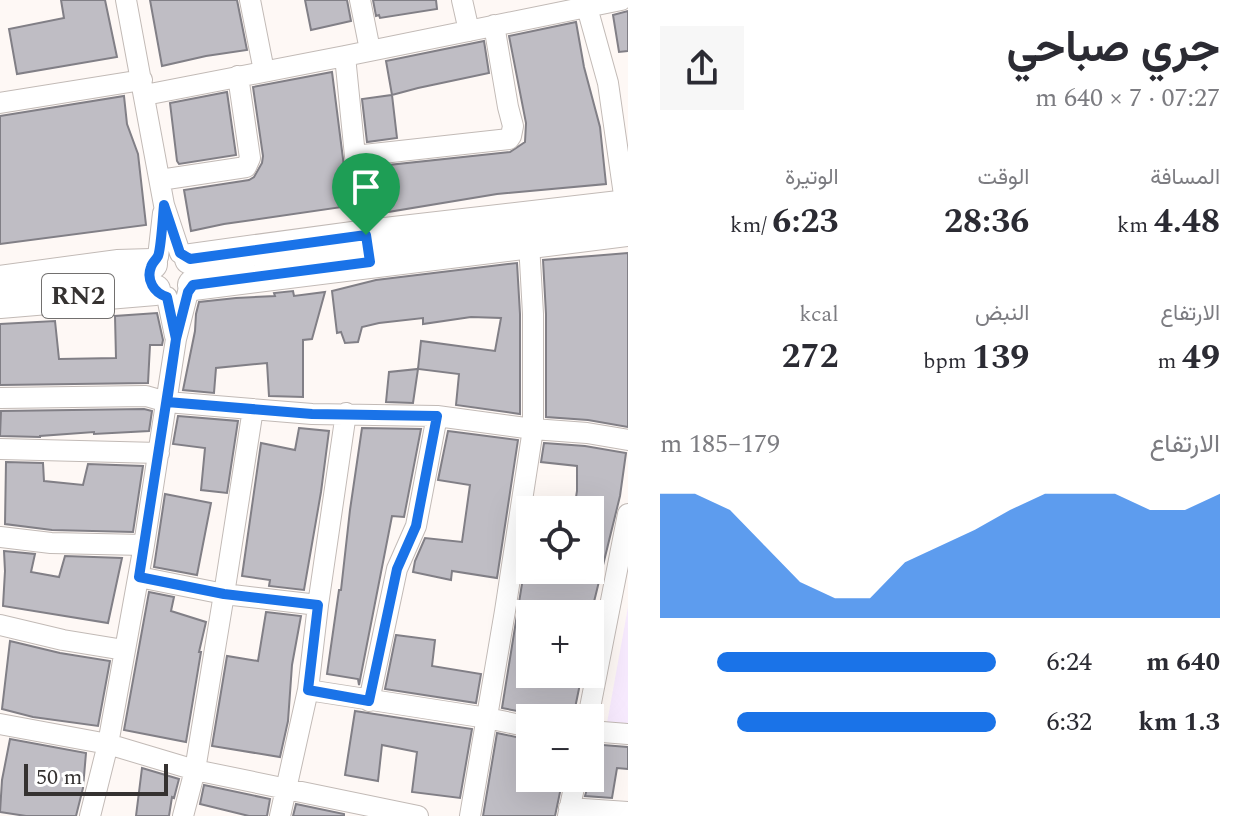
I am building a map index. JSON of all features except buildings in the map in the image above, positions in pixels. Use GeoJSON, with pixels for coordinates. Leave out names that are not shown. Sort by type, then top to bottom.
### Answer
{"type":"FeatureCollection","features":[{"type":"Feature","properties":{"kind":"main road","name":"RN2"},"geometry":{"type":"LineString","coordinates":[[368,249],[529,243],[627,216]]}},
{"type":"Feature","properties":{"kind":"main road","name":"RN2"},"geometry":{"type":"LineString","coordinates":[[0,303],[173,275],[627,216]]}},
{"type":"Feature","properties":{"kind":"main road","name":"RN2"},"geometry":{"type":"LineString","coordinates":[[0,281],[117,265],[173,275]]}},
{"type":"Feature","properties":{"kind":"street"},"geometry":{"type":"LineString","coordinates":[[90,816],[108,744],[139,577],[176,339],[173,275],[164,205],[126,0]]}},
{"type":"Feature","properties":{"kind":"street"},"geometry":{"type":"LineString","coordinates":[[250,0],[264,71]]}},
{"type":"Feature","properties":{"kind":"street"},"geometry":{"type":"LineString","coordinates":[[360,0],[370,50]]}},
{"type":"Feature","properties":{"kind":"street"},"geometry":{"type":"LineString","coordinates":[[462,0],[469,31]]}},
{"type":"Feature","properties":{"kind":"street"},"geometry":{"type":"LineString","coordinates":[[0,103],[238,76],[469,31],[586,3],[621,0]]}},
{"type":"Feature","properties":{"kind":"street"},"geometry":{"type":"LineString","coordinates":[[586,3],[618,81],[627,216]]}},
{"type":"Feature","properties":{"kind":"street"},"geometry":{"type":"LineString","coordinates":[[355,156],[509,139],[513,126],[494,25]]}},
{"type":"Feature","properties":{"kind":"street"},"geometry":{"type":"LineString","coordinates":[[345,56],[368,249]]}},
{"type":"Feature","properties":{"kind":"street"},"geometry":{"type":"LineString","coordinates":[[160,180],[246,167],[250,158],[238,76]]}},
{"type":"Feature","properties":{"kind":"street"},"geometry":{"type":"LineString","coordinates":[[470,816],[533,429],[533,314],[529,243]]}},
{"type":"Feature","properties":{"kind":"street"},"geometry":{"type":"LineString","coordinates":[[0,398],[146,396],[167,402],[312,414],[437,416],[628,440]]}},
{"type":"Feature","properties":{"kind":"street"},"geometry":{"type":"LineString","coordinates":[[183,816],[195,770],[253,409]]}},
{"type":"Feature","properties":{"kind":"street"},"geometry":{"type":"LineString","coordinates":[[280,816],[308,690],[346,413]]}},
{"type":"Feature","properties":{"kind":"street"},"geometry":{"type":"LineString","coordinates":[[369,701],[397,569],[416,526],[437,416]]}},
{"type":"Feature","properties":{"kind":"street"},"geometry":{"type":"LineString","coordinates":[[0,449],[159,453]]}},
{"type":"Feature","properties":{"kind":"street"},"geometry":{"type":"LineString","coordinates":[[591,704],[628,514]]}},
{"type":"Feature","properties":{"kind":"street"},"geometry":{"type":"LineString","coordinates":[[0,537],[51,543],[144,545]]}},
{"type":"Feature","properties":{"kind":"street"},"geometry":{"type":"LineString","coordinates":[[139,577],[224,594],[318,605]]}},
{"type":"Feature","properties":{"kind":"street"},"geometry":{"type":"LineString","coordinates":[[0,625],[124,650]]}},
{"type":"Feature","properties":{"kind":"street"},"geometry":{"type":"LineString","coordinates":[[308,690],[516,724]]}},
{"type":"Feature","properties":{"kind":"street"},"geometry":{"type":"LineString","coordinates":[[0,724],[108,744],[195,770],[377,812],[418,816]]}},
{"type":"Feature","properties":{"kind":"street"},"geometry":{"type":"LineString","coordinates":[[604,732],[628,734]]}},
{"type":"Feature","properties":{"kind":"street"},"geometry":{"type":"LineString","coordinates":[[573,792],[569,812],[628,812]]}},
{"type":"Feature","properties":{"kind":"shaded area"},"geometry":{"type":"Polygon","coordinates":[[[628,607],[628,724],[607,723],[628,607]]]}},
{"type":"Feature","properties":{"kind":"route"},"geometry":{"type":"LineString","coordinates":[[366,235],[190,259],[180,253],[164,205],[158,257],[149,273],[155,290],[167,297],[176,339],[139,577],[224,594],[318,605],[308,690],[369,701],[397,569],[416,526],[437,416],[312,414],[167,402],[176,339],[188,292],[193,285],[370,262],[366,235]]}}]}
